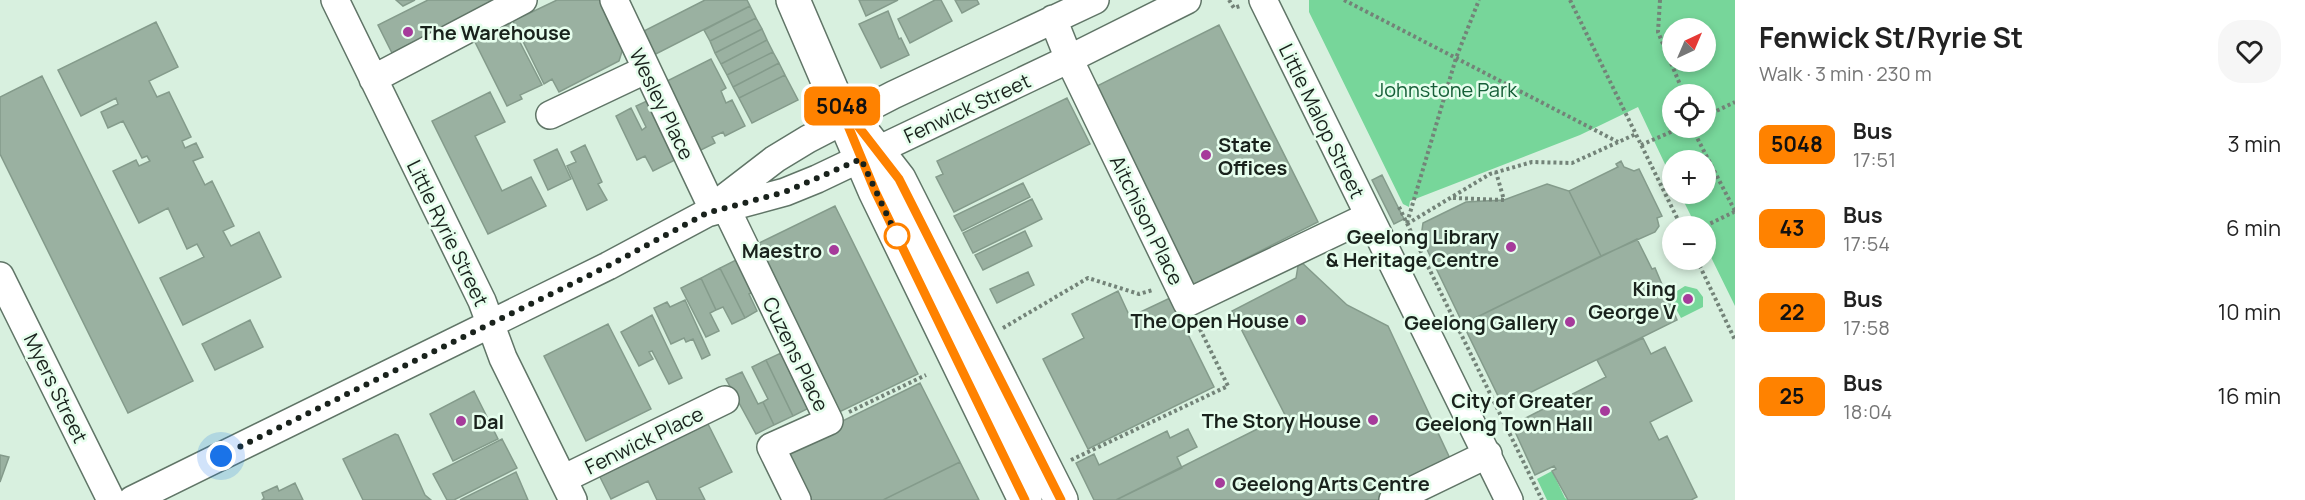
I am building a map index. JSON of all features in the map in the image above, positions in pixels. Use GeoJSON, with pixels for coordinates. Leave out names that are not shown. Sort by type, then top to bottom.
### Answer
{"type":"FeatureCollection","features":[{"type":"Feature","properties":{"kind":"main road"},"geometry":{"type":"LineString","coordinates":[[793,0],[844,112],[869,154],[1024,500]]}},
{"type":"Feature","properties":{"kind":"main road"},"geometry":{"type":"LineString","coordinates":[[869,154],[899,179],[1054,486]]}},
{"type":"Feature","properties":{"kind":"street","name":"Little Ryrie Street"},"geometry":{"type":"LineString","coordinates":[[335,0],[471,277],[503,358],[568,490]]}},
{"type":"Feature","properties":{"kind":"street"},"geometry":{"type":"LineString","coordinates":[[373,79],[523,0]]}},
{"type":"Feature","properties":{"kind":"street","name":"Wesley Place"},"geometry":{"type":"LineString","coordinates":[[614,0],[645,70],[715,209]]}},
{"type":"Feature","properties":{"kind":"street","name":"Fenwick Street"},"geometry":{"type":"LineString","coordinates":[[132,500],[653,243],[715,209],[775,159],[844,112],[1095,0]]}},
{"type":"Feature","properties":{"kind":"street","name":"Fenwick Street"},"geometry":{"type":"LineString","coordinates":[[715,209],[785,192],[1069,60],[1187,0]]}},
{"type":"Feature","properties":{"kind":"street","name":"Little Malop Street"},"geometry":{"type":"LineString","coordinates":[[1263,0],[1509,500]]}},
{"type":"Feature","properties":{"kind":"street","name":"Aitchison Place"},"geometry":{"type":"LineString","coordinates":[[1053,19],[1069,60],[1187,303],[1369,216]]}},
{"type":"Feature","properties":{"kind":"street"},"geometry":{"type":"LineString","coordinates":[[550,115],[645,70]]}},
{"type":"Feature","properties":{"kind":"street","name":"Cuzens Place"},"geometry":{"type":"LineString","coordinates":[[715,209],[829,421],[771,447],[797,500]]}},
{"type":"Feature","properties":{"kind":"street","name":"Myers Street"},"geometry":{"type":"LineString","coordinates":[[0,276],[111,500]]}},
{"type":"Feature","properties":{"kind":"street","name":"Fenwick Place"},"geometry":{"type":"LineString","coordinates":[[568,490],[725,400]]}},
{"type":"Feature","properties":{"kind":"street"},"geometry":{"type":"LineString","coordinates":[[1393,500],[1488,454]]}},
{"type":"Feature","properties":{"kind":"path"},"geometry":{"type":"LineString","coordinates":[[1344,0],[1618,142]]}},
{"type":"Feature","properties":{"kind":"path"},"geometry":{"type":"LineString","coordinates":[[1407,224],[1456,58],[1479,0]]}},
{"type":"Feature","properties":{"kind":"path"},"geometry":{"type":"LineString","coordinates":[[1570,0],[1676,216]]}},
{"type":"Feature","properties":{"kind":"path"},"geometry":{"type":"LineString","coordinates":[[1660,0],[1658,32],[1680,84]]}},
{"type":"Feature","properties":{"kind":"path"},"geometry":{"type":"LineString","coordinates":[[1716,111],[1735,102]]}},
{"type":"Feature","properties":{"kind":"path"},"geometry":{"type":"LineString","coordinates":[[1407,224],[1496,172],[1532,162],[1572,162],[1636,134]]}},
{"type":"Feature","properties":{"kind":"path"},"geometry":{"type":"LineString","coordinates":[[1641,145],[1662,136]]}},
{"type":"Feature","properties":{"kind":"path"},"geometry":{"type":"LineString","coordinates":[[1697,138],[1735,212],[1716,221]]}},
{"type":"Feature","properties":{"kind":"path"},"geometry":{"type":"LineString","coordinates":[[1453,198],[1504,201],[1496,172]]}},
{"type":"Feature","properties":{"kind":"path"},"geometry":{"type":"LineString","coordinates":[[1399,207],[1542,500]]}},
{"type":"Feature","properties":{"kind":"path"},"geometry":{"type":"LineString","coordinates":[[1702,270],[1735,340]]}},
{"type":"Feature","properties":{"kind":"path"},"geometry":{"type":"LineString","coordinates":[[981,338],[1088,278],[1139,294],[1159,289]]}},
{"type":"Feature","properties":{"kind":"path"},"geometry":{"type":"LineString","coordinates":[[1054,486],[1228,386],[1187,303]]}},
{"type":"Feature","properties":{"kind":"path"},"geometry":{"type":"LineString","coordinates":[[829,421],[926,375]]}},
{"type":"Feature","properties":{"kind":"green space","name":"Johnstone Park"},"geometry":{"type":"Polygon","coordinates":[[[1309,0],[1735,0],[1735,306],[1716,267],[1716,216],[1691,216],[1685,204],[1716,204],[1716,150],[1662,150],[1662,158],[1638,107],[1580,135],[1410,201],[1409,207],[1403,204],[1309,12],[1309,0]]]}},
{"type":"Feature","properties":{"kind":"green space"},"geometry":{"type":"Polygon","coordinates":[[[1685,286],[1697,289],[1703,297],[1703,307],[1681,318],[1669,296],[1685,286]]]}},
{"type":"Feature","properties":{"kind":"green space"},"geometry":{"type":"Polygon","coordinates":[[[1552,471],[1568,500],[1547,500],[1537,479],[1552,471]]]}},
{"type":"Feature","properties":{"kind":"building"},"geometry":{"type":"Polygon","coordinates":[[[396,0],[415,0],[403,6],[396,0]]]}},
{"type":"Feature","properties":{"kind":"building","name":"The Warehouse"},"geometry":{"type":"Polygon","coordinates":[[[428,0],[498,0],[392,53],[378,25],[428,0]]]}},
{"type":"Feature","properties":{"kind":"building"},"geometry":{"type":"Polygon","coordinates":[[[557,0],[600,0],[623,48],[619,61],[559,92],[552,79],[544,84],[513,21],[557,0]]]}},
{"type":"Feature","properties":{"kind":"building"},"geometry":{"type":"Polygon","coordinates":[[[705,0],[747,0],[750,6],[648,58],[636,35],[705,0]]]}},
{"type":"Feature","properties":{"kind":"building"},"geometry":{"type":"Polygon","coordinates":[[[859,0],[898,0],[866,16],[859,0]]]}},
{"type":"Feature","properties":{"kind":"building"},"geometry":{"type":"Polygon","coordinates":[[[935,0],[941,0],[952,21],[910,43],[898,19],[935,0]]]}},
{"type":"Feature","properties":{"kind":"building"},"geometry":{"type":"Polygon","coordinates":[[[955,0],[977,0],[979,4],[962,13],[955,0]]]}},
{"type":"Feature","properties":{"kind":"building"},"geometry":{"type":"Polygon","coordinates":[[[750,6],[756,18],[710,41],[704,30],[750,6]]]}},
{"type":"Feature","properties":{"kind":"building"},"geometry":{"type":"Polygon","coordinates":[[[888,11],[899,39],[901,38],[909,55],[881,68],[859,24],[888,11]]]}},
{"type":"Feature","properties":{"kind":"building"},"geometry":{"type":"Polygon","coordinates":[[[756,18],[762,29],[715,53],[710,41],[756,18]]]}},
{"type":"Feature","properties":{"kind":"building"},"geometry":{"type":"Polygon","coordinates":[[[156,22],[178,67],[149,81],[157,97],[169,92],[191,137],[182,141],[185,148],[196,143],[203,157],[193,161],[205,185],[212,181],[234,226],[223,231],[231,246],[259,232],[281,277],[183,325],[160,278],[204,257],[197,244],[187,249],[168,208],[139,223],[113,171],[136,160],[139,166],[150,161],[147,156],[142,158],[123,121],[108,128],[101,112],[118,104],[116,98],[81,116],[58,70],[156,22]]]}},
{"type":"Feature","properties":{"kind":"building"},"geometry":{"type":"Polygon","coordinates":[[[510,23],[542,85],[520,95],[522,99],[507,106],[474,40],[510,23]]]}},
{"type":"Feature","properties":{"kind":"building","name":"State Offices"},"geometry":{"type":"Polygon","coordinates":[[[1219,25],[1318,222],[1193,285],[1093,88],[1219,25]]]}},
{"type":"Feature","properties":{"kind":"building"},"geometry":{"type":"Polygon","coordinates":[[[762,29],[767,40],[721,64],[715,53],[762,29]]]}},
{"type":"Feature","properties":{"kind":"building"},"geometry":{"type":"Polygon","coordinates":[[[767,40],[773,52],[727,75],[721,64],[767,40]]]}},
{"type":"Feature","properties":{"kind":"building"},"geometry":{"type":"Polygon","coordinates":[[[773,52],[779,63],[733,87],[727,75],[773,52]]]}},
{"type":"Feature","properties":{"kind":"building"},"geometry":{"type":"Polygon","coordinates":[[[711,59],[726,88],[721,91],[726,103],[732,100],[745,126],[725,136],[723,132],[712,137],[715,143],[695,153],[661,84],[711,59]]]}},
{"type":"Feature","properties":{"kind":"building"},"geometry":{"type":"Polygon","coordinates":[[[779,63],[785,75],[739,98],[733,87],[779,63]]]}},
{"type":"Feature","properties":{"kind":"building"},"geometry":{"type":"Polygon","coordinates":[[[785,75],[798,100],[752,123],[739,98],[785,75]]]}},
{"type":"Feature","properties":{"kind":"building"},"geometry":{"type":"Polygon","coordinates":[[[42,76],[193,381],[128,413],[0,154],[0,97],[42,76]]]}},
{"type":"Feature","properties":{"kind":"building"},"geometry":{"type":"Polygon","coordinates":[[[490,92],[505,122],[475,136],[502,191],[531,177],[546,206],[488,234],[432,121],[490,92]]]}},
{"type":"Feature","properties":{"kind":"building"},"geometry":{"type":"Polygon","coordinates":[[[1067,98],[1090,144],[954,212],[936,177],[943,174],[937,161],[1067,98]]]}},
{"type":"Feature","properties":{"kind":"building"},"geometry":{"type":"Polygon","coordinates":[[[649,100],[677,159],[653,171],[645,156],[637,160],[616,116],[631,108],[642,130],[646,127],[636,106],[649,100]]]}},
{"type":"Feature","properties":{"kind":"building"},"geometry":{"type":"Polygon","coordinates":[[[585,145],[602,182],[598,184],[607,200],[587,210],[567,166],[576,162],[571,152],[585,145]]]}},
{"type":"Feature","properties":{"kind":"building"},"geometry":{"type":"Polygon","coordinates":[[[557,149],[571,179],[548,190],[534,160],[557,149]]]}},
{"type":"Feature","properties":{"kind":"building"},"geometry":{"type":"Polygon","coordinates":[[[1621,161],[1624,167],[1634,171],[1639,169],[1662,216],[1657,218],[1659,226],[1655,232],[1601,256],[1569,191],[1618,167],[1616,164],[1621,161]]]}},
{"type":"Feature","properties":{"kind":"building"},"geometry":{"type":"Polygon","coordinates":[[[1382,175],[1404,219],[1394,224],[1372,180],[1382,175]]]}},
{"type":"Feature","properties":{"kind":"building"},"geometry":{"type":"Polygon","coordinates":[[[1023,183],[1030,197],[962,231],[954,216],[1023,183]]]}},
{"type":"Feature","properties":{"kind":"building","name":"Geelong Library & Heritage Centre"},"geometry":{"type":"Polygon","coordinates":[[[1547,184],[1569,191],[1601,256],[1463,324],[1421,237],[1423,223],[1466,202],[1504,200],[1547,184]]]}},
{"type":"Feature","properties":{"kind":"building"},"geometry":{"type":"Polygon","coordinates":[[[1032,199],[1042,219],[973,253],[963,233],[1032,199]]]}},
{"type":"Feature","properties":{"kind":"building"},"geometry":{"type":"Polygon","coordinates":[[[835,206],[918,374],[833,415],[751,247],[835,206]]]}},
{"type":"Feature","properties":{"kind":"building"},"geometry":{"type":"Polygon","coordinates":[[[1025,231],[1032,246],[983,270],[975,255],[1025,231]]]}},
{"type":"Feature","properties":{"kind":"building","name":"Geelong Gallery"},"geometry":{"type":"Polygon","coordinates":[[[1637,239],[1652,269],[1655,268],[1677,320],[1503,406],[1463,324],[1637,239]]]}},
{"type":"Feature","properties":{"kind":"building"},"geometry":{"type":"Polygon","coordinates":[[[740,258],[756,291],[749,294],[757,311],[745,318],[720,268],[740,258]]]}},
{"type":"Feature","properties":{"kind":"building"},"geometry":{"type":"Polygon","coordinates":[[[1299,260],[1347,305],[1388,326],[1453,465],[1381,500],[1116,500],[1285,415],[1232,311],[1296,278],[1299,260]]]}},
{"type":"Feature","properties":{"kind":"building"},"geometry":{"type":"Polygon","coordinates":[[[720,268],[745,318],[732,324],[723,307],[716,310],[701,278],[720,268]]]}},
{"type":"Feature","properties":{"kind":"building"},"geometry":{"type":"Polygon","coordinates":[[[1028,272],[1034,285],[997,303],[990,289],[1028,272]]]}},
{"type":"Feature","properties":{"kind":"building"},"geometry":{"type":"Polygon","coordinates":[[[701,278],[716,310],[710,313],[719,331],[706,337],[681,288],[701,278]]]}},
{"type":"Feature","properties":{"kind":"building"},"geometry":{"type":"Polygon","coordinates":[[[1118,291],[1130,317],[1170,298],[1214,387],[1088,449],[1043,359],[1084,338],[1072,314],[1118,291]]]}},
{"type":"Feature","properties":{"kind":"building"},"geometry":{"type":"Polygon","coordinates":[[[685,300],[710,355],[702,359],[693,339],[686,342],[684,338],[671,344],[654,308],[667,302],[670,307],[685,300]]]}},
{"type":"Feature","properties":{"kind":"building"},"geometry":{"type":"Polygon","coordinates":[[[652,315],[682,378],[669,384],[652,351],[649,352],[653,359],[639,366],[621,332],[652,315]]]}},
{"type":"Feature","properties":{"kind":"building"},"geometry":{"type":"Polygon","coordinates":[[[250,320],[263,347],[215,370],[202,344],[250,320]]]}},
{"type":"Feature","properties":{"kind":"building"},"geometry":{"type":"Polygon","coordinates":[[[608,324],[651,409],[586,441],[544,356],[608,324]]]}},
{"type":"Feature","properties":{"kind":"building","name":"City of Greater Geelong Town Hall"},"geometry":{"type":"Polygon","coordinates":[[[1643,338],[1651,354],[1665,347],[1692,401],[1650,422],[1659,440],[1667,436],[1697,497],[1691,500],[1568,500],[1552,471],[1556,469],[1554,466],[1535,475],[1512,425],[1606,377],[1597,360],[1643,338]]]}},
{"type":"Feature","properties":{"kind":"building"},"geometry":{"type":"Polygon","coordinates":[[[781,353],[796,386],[802,383],[813,406],[793,416],[766,360],[781,353]]]}},
{"type":"Feature","properties":{"kind":"building"},"geometry":{"type":"Polygon","coordinates":[[[766,360],[793,416],[774,425],[763,402],[768,399],[752,367],[766,360]]]}},
{"type":"Feature","properties":{"kind":"building"},"geometry":{"type":"Polygon","coordinates":[[[742,372],[758,404],[763,402],[774,425],[756,434],[726,379],[742,372]]]}},
{"type":"Feature","properties":{"kind":"building"},"geometry":{"type":"Polygon","coordinates":[[[920,383],[960,462],[883,500],[803,500],[779,452],[920,383]]]}},
{"type":"Feature","properties":{"kind":"building","name":"Dal"},"geometry":{"type":"Polygon","coordinates":[[[474,391],[498,439],[453,461],[430,414],[474,391]]]}},
{"type":"Feature","properties":{"kind":"building"},"geometry":{"type":"Polygon","coordinates":[[[703,414],[732,472],[699,488],[705,500],[657,500],[648,481],[611,499],[597,471],[703,414]]]}},
{"type":"Feature","properties":{"kind":"building"},"geometry":{"type":"Polygon","coordinates":[[[1188,429],[1197,447],[1177,457],[1182,468],[1116,500],[1094,500],[1076,463],[1094,454],[1099,465],[1167,431],[1170,438],[1188,429]]]}},
{"type":"Feature","properties":{"kind":"building"},"geometry":{"type":"Polygon","coordinates":[[[395,434],[398,435],[425,495],[431,500],[363,500],[343,459],[395,434]]]}},
{"type":"Feature","properties":{"kind":"building"},"geometry":{"type":"Polygon","coordinates":[[[502,439],[517,468],[454,500],[447,500],[433,474],[502,439]]]}},
{"type":"Feature","properties":{"kind":"building"},"geometry":{"type":"Polygon","coordinates":[[[0,455],[9,457],[0,482],[0,455]]]}},
{"type":"Feature","properties":{"kind":"building"},"geometry":{"type":"Polygon","coordinates":[[[960,462],[979,500],[883,500],[960,462]]]}},
{"type":"Feature","properties":{"kind":"building"},"geometry":{"type":"Polygon","coordinates":[[[516,472],[528,500],[460,500],[516,472]]]}},
{"type":"Feature","properties":{"kind":"building"},"geometry":{"type":"Polygon","coordinates":[[[295,483],[303,500],[262,500],[264,498],[262,493],[277,486],[279,491],[295,483]]]}},
{"type":"Feature","properties":{"kind":"bus line","name":"5048"},"geometry":{"type":"LineString","coordinates":[[1025,500],[875,191],[837,99],[899,179],[1061,500]]}},
{"type":"Feature","properties":{"kind":"place","name":"The Warehouse"},"geometry":{"type":"Point","coordinates":[408,32]}},
{"type":"Feature","properties":{"kind":"place","name":"State Offices"},"geometry":{"type":"Point","coordinates":[1206,155]}},
{"type":"Feature","properties":{"kind":"place","name":"Geelong Library & Heritage Centre"},"geometry":{"type":"Point","coordinates":[1511,247]}},
{"type":"Feature","properties":{"kind":"place","name":"Maestro"},"geometry":{"type":"Point","coordinates":[834,250]}},
{"type":"Feature","properties":{"kind":"place","name":"King George V"},"geometry":{"type":"Point","coordinates":[1688,299]}},
{"type":"Feature","properties":{"kind":"place","name":"The Open House"},"geometry":{"type":"Point","coordinates":[1301,320]}},
{"type":"Feature","properties":{"kind":"place","name":"Geelong Gallery"},"geometry":{"type":"Point","coordinates":[1570,322]}},
{"type":"Feature","properties":{"kind":"place","name":"City of Greater Geelong Town Hall"},"geometry":{"type":"Point","coordinates":[1605,411]}},
{"type":"Feature","properties":{"kind":"place","name":"The Story House"},"geometry":{"type":"Point","coordinates":[1373,420]}},
{"type":"Feature","properties":{"kind":"place","name":"Dal"},"geometry":{"type":"Point","coordinates":[461,421]}},
{"type":"Feature","properties":{"kind":"place","name":"Geelong Arts Centre"},"geometry":{"type":"Point","coordinates":[1220,483]}},
{"type":"Feature","properties":{"kind":"route"},"geometry":{"type":"LineString","coordinates":[[221,456],[608,266],[707,213],[785,192],[861,159],[900,243],[897,236]]}}]}
